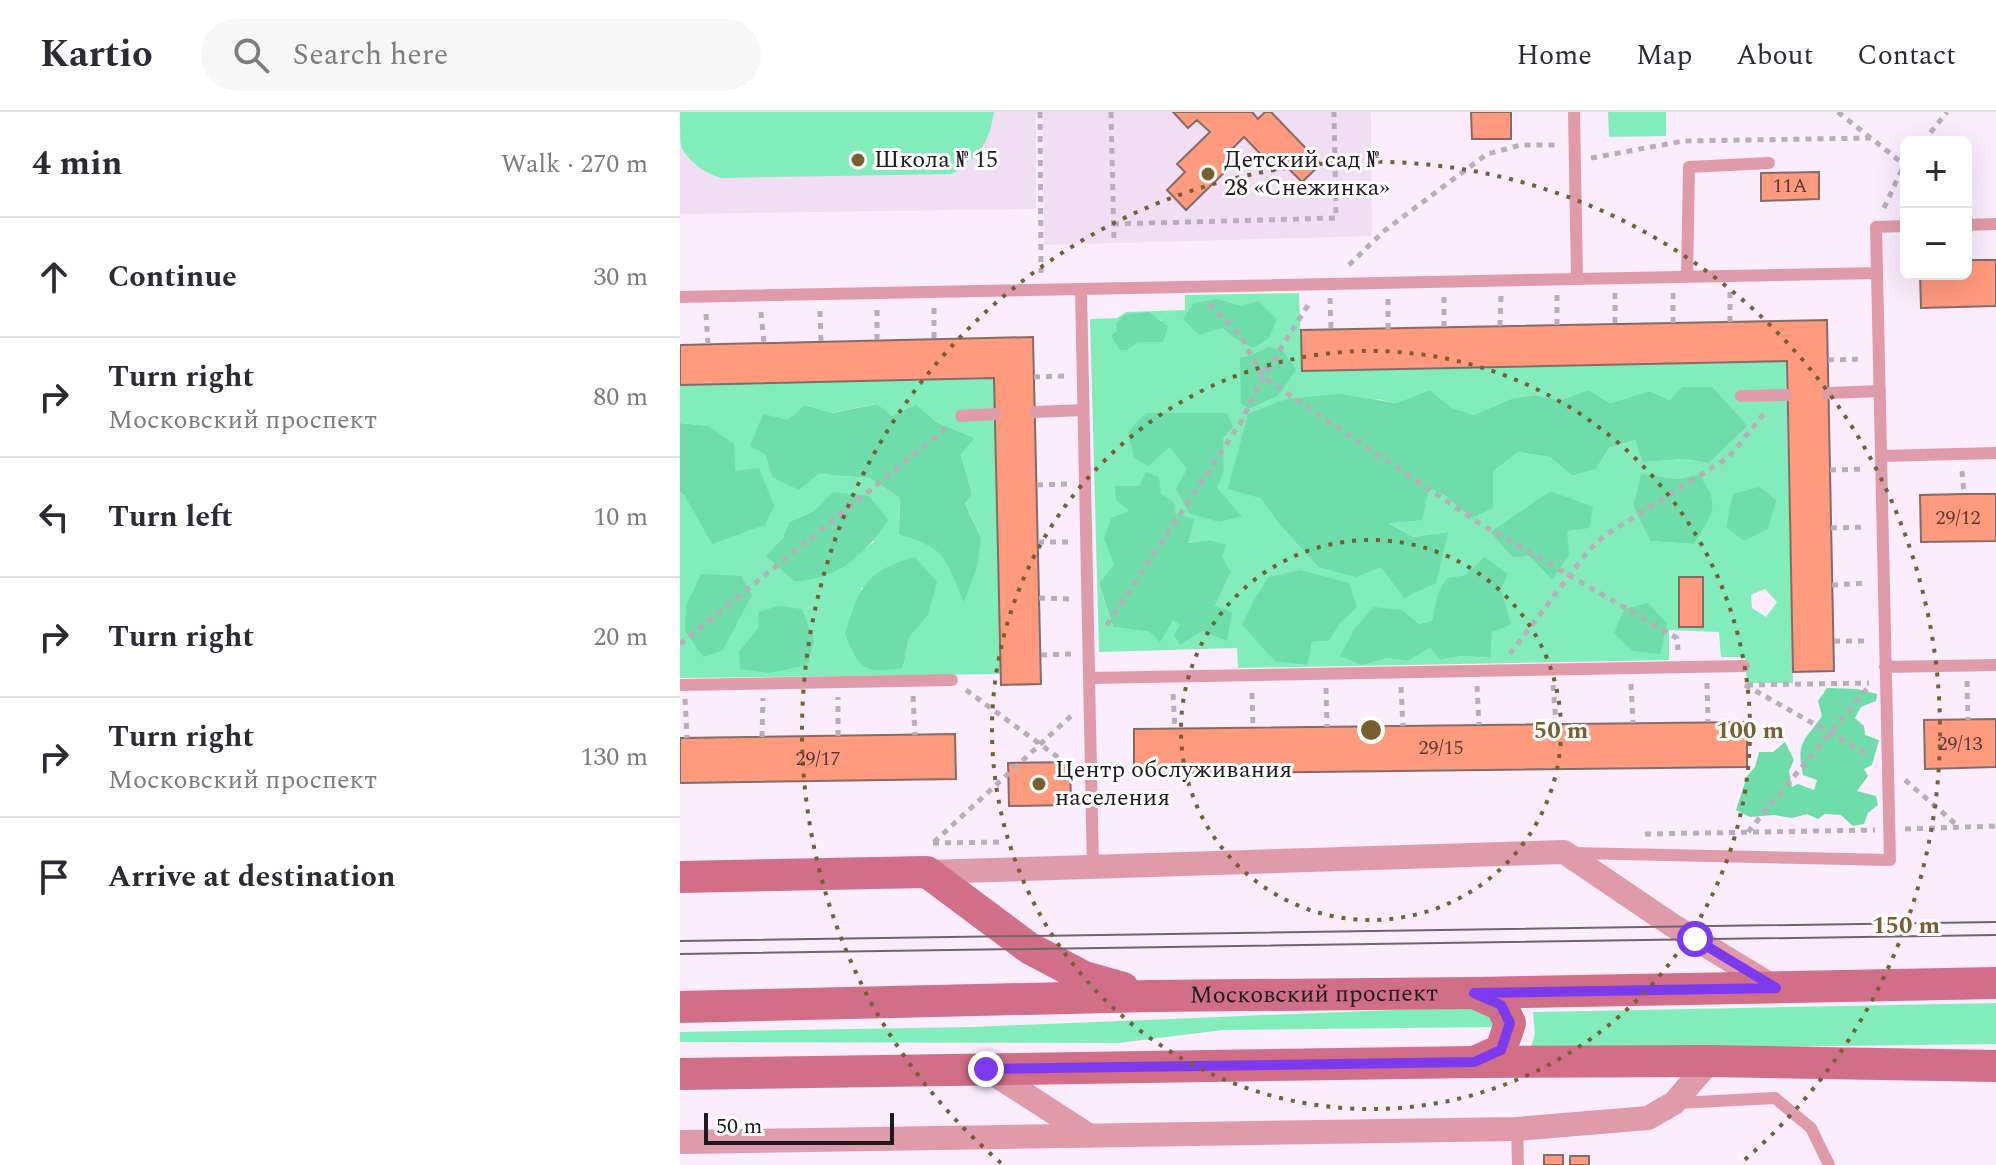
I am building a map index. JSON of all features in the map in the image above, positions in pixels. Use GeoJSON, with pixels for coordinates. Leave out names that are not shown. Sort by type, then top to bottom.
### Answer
{"type":"FeatureCollection","features":[{"type":"Feature","properties":{"kind":"main road"},"geometry":{"type":"LineString","coordinates":[[680,877],[930,858],[1029,948],[1084,977],[1150,996]]}},
{"type":"Feature","properties":{"kind":"main road","name":"Московский проспект"},"geometry":{"type":"LineString","coordinates":[[680,1007],[1150,996],[1996,983]]}},
{"type":"Feature","properties":{"kind":"main road"},"geometry":{"type":"LineString","coordinates":[[1474,993],[1501,1005],[1510,1023],[1501,1050],[1474,1062]]}},
{"type":"Feature","properties":{"kind":"main road"},"geometry":{"type":"LineString","coordinates":[[680,1074],[1474,1062],[1710,1061],[1996,1066]]}},
{"type":"Feature","properties":{"kind":"street"},"geometry":{"type":"LineString","coordinates":[[930,858],[1093,869],[1564,852],[1672,925],[1776,988]]}},
{"type":"Feature","properties":{"kind":"street"},"geometry":{"type":"LineString","coordinates":[[680,1142],[1517,1129],[1648,1118],[1674,1103],[1710,1061]]}},
{"type":"Feature","properties":{"kind":"street"},"geometry":{"type":"LineString","coordinates":[[986,1069],[1090,1136]]}},
{"type":"Feature","properties":{"kind":"lane"},"geometry":{"type":"LineString","coordinates":[[1574,112],[1577,279]]}},
{"type":"Feature","properties":{"kind":"lane"},"geometry":{"type":"LineString","coordinates":[[1687,277],[1689,167],[1769,163]]}},
{"type":"Feature","properties":{"kind":"lane"},"geometry":{"type":"LineString","coordinates":[[1972,225],[1996,224]]}},
{"type":"Feature","properties":{"kind":"lane"},"geometry":{"type":"LineString","coordinates":[[1564,852],[1890,860],[1876,227],[1900,226]]}},
{"type":"Feature","properties":{"kind":"lane"},"geometry":{"type":"LineString","coordinates":[[680,297],[1877,273]]}},
{"type":"Feature","properties":{"kind":"lane"},"geometry":{"type":"LineString","coordinates":[[1081,289],[1093,869]]}},
{"type":"Feature","properties":{"kind":"lane"},"geometry":{"type":"LineString","coordinates":[[1828,393],[1880,391]]}},
{"type":"Feature","properties":{"kind":"lane"},"geometry":{"type":"LineString","coordinates":[[1741,396],[1782,395]]}},
{"type":"Feature","properties":{"kind":"lane"},"geometry":{"type":"LineString","coordinates":[[1035,412],[1083,410]]}},
{"type":"Feature","properties":{"kind":"lane"},"geometry":{"type":"LineString","coordinates":[[961,416],[995,414]]}},
{"type":"Feature","properties":{"kind":"lane"},"geometry":{"type":"LineString","coordinates":[[1881,463],[1996,453]]}},
{"type":"Feature","properties":{"kind":"lane"},"geometry":{"type":"LineString","coordinates":[[1885,667],[1996,665]]}},
{"type":"Feature","properties":{"kind":"lane"},"geometry":{"type":"LineString","coordinates":[[1089,678],[1744,666]]}},
{"type":"Feature","properties":{"kind":"lane"},"geometry":{"type":"LineString","coordinates":[[682,685],[952,680]]}},
{"type":"Feature","properties":{"kind":"lane"},"geometry":{"type":"LineString","coordinates":[[1674,1103],[1775,1098],[1811,1128],[1829,1165]]}},
{"type":"Feature","properties":{"kind":"lane"},"geometry":{"type":"LineString","coordinates":[[1517,1129],[1518,1165]]}},
{"type":"Feature","properties":{"kind":"path"},"geometry":{"type":"LineString","coordinates":[[1040,112],[1041,290]]}},
{"type":"Feature","properties":{"kind":"path"},"geometry":{"type":"LineString","coordinates":[[1111,112],[1114,243]]}},
{"type":"Feature","properties":{"kind":"path"},"geometry":{"type":"LineString","coordinates":[[1113,224],[1336,218],[1334,112]]}},
{"type":"Feature","properties":{"kind":"path"},"geometry":{"type":"LineString","coordinates":[[1838,112],[1900,161]]}},
{"type":"Feature","properties":{"kind":"path"},"geometry":{"type":"LineString","coordinates":[[1928,136],[1947,112]]}},
{"type":"Feature","properties":{"kind":"path"},"geometry":{"type":"LineString","coordinates":[[1575,161],[1684,141],[1871,138]]}},
{"type":"Feature","properties":{"kind":"path"},"geometry":{"type":"LineString","coordinates":[[1041,655],[1088,654],[1241,422],[1263,377],[1325,284],[1384,231],[1487,154],[1521,145],[1574,144]]}},
{"type":"Feature","properties":{"kind":"path"},"geometry":{"type":"LineString","coordinates":[[1876,227],[1900,176]]}},
{"type":"Feature","properties":{"kind":"path"},"geometry":{"type":"LineString","coordinates":[[1730,276],[1730,322]]}},
{"type":"Feature","properties":{"kind":"path"},"geometry":{"type":"LineString","coordinates":[[1673,277],[1673,323]]}},
{"type":"Feature","properties":{"kind":"path"},"geometry":{"type":"LineString","coordinates":[[1615,278],[1615,324]]}},
{"type":"Feature","properties":{"kind":"path"},"geometry":{"type":"LineString","coordinates":[[1557,279],[1557,325]]}},
{"type":"Feature","properties":{"kind":"path"},"geometry":{"type":"LineString","coordinates":[[1500,326],[1502,281]]}},
{"type":"Feature","properties":{"kind":"path"},"geometry":{"type":"LineString","coordinates":[[1444,282],[1444,327]]}},
{"type":"Feature","properties":{"kind":"path"},"geometry":{"type":"LineString","coordinates":[[1388,329],[1389,283]]}},
{"type":"Feature","properties":{"kind":"path"},"geometry":{"type":"LineString","coordinates":[[1325,284],[1331,329]]}},
{"type":"Feature","properties":{"kind":"path"},"geometry":{"type":"LineString","coordinates":[[1191,287],[1240,335],[1263,377],[1479,523],[1677,638],[1679,667]]}},
{"type":"Feature","properties":{"kind":"path"},"geometry":{"type":"LineString","coordinates":[[934,292],[934,339]]}},
{"type":"Feature","properties":{"kind":"path"},"geometry":{"type":"LineString","coordinates":[[876,293],[877,341]]}},
{"type":"Feature","properties":{"kind":"path"},"geometry":{"type":"LineString","coordinates":[[819,294],[821,342]]}},
{"type":"Feature","properties":{"kind":"path"},"geometry":{"type":"LineString","coordinates":[[760,295],[764,343]]}},
{"type":"Feature","properties":{"kind":"path"},"geometry":{"type":"LineString","coordinates":[[706,296],[708,345]]}},
{"type":"Feature","properties":{"kind":"path"},"geometry":{"type":"LineString","coordinates":[[1828,360],[1879,359]]}},
{"type":"Feature","properties":{"kind":"path"},"geometry":{"type":"LineString","coordinates":[[1034,377],[1082,376]]}},
{"type":"Feature","properties":{"kind":"path"},"geometry":{"type":"LineString","coordinates":[[1497,670],[1588,551],[1604,536],[1729,457],[1782,395]]}},
{"type":"Feature","properties":{"kind":"path"},"geometry":{"type":"LineString","coordinates":[[680,644],[961,416]]}},
{"type":"Feature","properties":{"kind":"path"},"geometry":{"type":"LineString","coordinates":[[1830,470],[1881,463]]}},
{"type":"Feature","properties":{"kind":"path"},"geometry":{"type":"LineString","coordinates":[[1037,485],[1085,484]]}},
{"type":"Feature","properties":{"kind":"path"},"geometry":{"type":"LineString","coordinates":[[1831,528],[1883,527]]}},
{"type":"Feature","properties":{"kind":"path"},"geometry":{"type":"LineString","coordinates":[[1038,542],[1086,542]]}},
{"type":"Feature","properties":{"kind":"path"},"geometry":{"type":"LineString","coordinates":[[1832,585],[1884,583]]}},
{"type":"Feature","properties":{"kind":"path"},"geometry":{"type":"LineString","coordinates":[[1039,598],[1087,599]]}},
{"type":"Feature","properties":{"kind":"path"},"geometry":{"type":"LineString","coordinates":[[1834,641],[1885,641]]}},
{"type":"Feature","properties":{"kind":"path"},"geometry":{"type":"LineString","coordinates":[[1966,665],[1968,720]]}},
{"type":"Feature","properties":{"kind":"path"},"geometry":{"type":"LineString","coordinates":[[1706,666],[1708,722]]}},
{"type":"Feature","properties":{"kind":"path"},"geometry":{"type":"LineString","coordinates":[[1744,666],[1745,685]]}},
{"type":"Feature","properties":{"kind":"path"},"geometry":{"type":"LineString","coordinates":[[1631,668],[1633,723]]}},
{"type":"Feature","properties":{"kind":"path"},"geometry":{"type":"LineString","coordinates":[[1552,669],[1556,724]]}},
{"type":"Feature","properties":{"kind":"path"},"geometry":{"type":"LineString","coordinates":[[1476,671],[1479,725]]}},
{"type":"Feature","properties":{"kind":"path"},"geometry":{"type":"LineString","coordinates":[[1400,672],[1403,726]]}},
{"type":"Feature","properties":{"kind":"path"},"geometry":{"type":"LineString","coordinates":[[1325,674],[1327,727]]}},
{"type":"Feature","properties":{"kind":"path"},"geometry":{"type":"LineString","coordinates":[[1252,675],[1253,728]]}},
{"type":"Feature","properties":{"kind":"path"},"geometry":{"type":"LineString","coordinates":[[1172,677],[1175,729]]}},
{"type":"Feature","properties":{"kind":"path"},"geometry":{"type":"LineString","coordinates":[[952,680],[1091,782]]}},
{"type":"Feature","properties":{"kind":"path"},"geometry":{"type":"LineString","coordinates":[[912,681],[915,735]]}},
{"type":"Feature","properties":{"kind":"path"},"geometry":{"type":"LineString","coordinates":[[838,682],[838,736]]}},
{"type":"Feature","properties":{"kind":"path"},"geometry":{"type":"LineString","coordinates":[[1745,685],[1873,682],[1748,832]]}},
{"type":"Feature","properties":{"kind":"path"},"geometry":{"type":"LineString","coordinates":[[762,737],[763,684]]}},
{"type":"Feature","properties":{"kind":"path"},"geometry":{"type":"LineString","coordinates":[[682,685],[687,738]]}},
{"type":"Feature","properties":{"kind":"path"},"geometry":{"type":"LineString","coordinates":[[1745,685],[1888,766],[1959,827]]}},
{"type":"Feature","properties":{"kind":"path"},"geometry":{"type":"LineString","coordinates":[[930,858],[1089,699]]}},
{"type":"Feature","properties":{"kind":"path"},"geometry":{"type":"LineString","coordinates":[[1889,830],[1996,826]]}},
{"type":"Feature","properties":{"kind":"shaded area","name":"Школа № 15"},"geometry":{"type":"Polygon","coordinates":[[[680,112],[1036,112],[1036,209],[680,214],[680,112]]]}},
{"type":"Feature","properties":{"kind":"shaded area","name":"Детский сад № 28 «Снежинка»"},"geometry":{"type":"Polygon","coordinates":[[[1043,112],[1371,112],[1372,236],[1044,245],[1043,112]]]}},
{"type":"Feature","properties":{"kind":"green space"},"geometry":{"type":"Polygon","coordinates":[[[680,112],[994,112],[986,141],[969,161],[952,174],[722,178],[698,166],[684,152],[680,112]]]}},
{"type":"Feature","properties":{"kind":"green space"},"geometry":{"type":"Polygon","coordinates":[[[1608,112],[1666,112],[1666,136],[1609,137],[1608,112]]]}},
{"type":"Feature","properties":{"kind":"green space"},"geometry":{"type":"Polygon","coordinates":[[[1299,293],[1302,371],[1786,362],[1793,683],[1747,683],[1745,657],[1721,657],[1719,632],[1669,630],[1669,660],[1238,668],[1237,648],[1099,652],[1090,319],[1117,318],[1126,312],[1185,310],[1185,295],[1299,293]],[[1219,299],[1222,328],[1235,339],[1242,306],[1219,299]],[[1154,318],[1117,330],[1111,336],[1130,346],[1147,341],[1162,320],[1154,318]],[[1252,355],[1240,357],[1249,409],[1278,396],[1282,388],[1252,355]],[[1713,387],[1670,400],[1649,391],[1610,403],[1588,390],[1561,400],[1535,395],[1513,398],[1474,415],[1452,408],[1430,390],[1396,403],[1376,399],[1260,498],[1318,567],[1448,532],[1413,537],[1388,522],[1429,488],[1444,495],[1472,518],[1493,472],[1518,452],[1550,457],[1572,476],[1596,469],[1609,448],[1635,440],[1644,462],[1685,459],[1709,463],[1748,426],[1713,387]],[[1222,438],[1169,446],[1187,469],[1242,516],[1216,488],[1224,471],[1222,438]],[[1641,475],[1633,506],[1650,541],[1694,544],[1678,479],[1641,475]],[[1550,491],[1490,532],[1513,558],[1529,556],[1551,579],[1550,491]],[[1129,511],[1114,564],[1099,585],[1113,627],[1150,632],[1172,620],[1227,640],[1215,606],[1231,572],[1209,540],[1187,543],[1129,511]],[[1467,575],[1446,578],[1437,595],[1432,620],[1419,624],[1403,610],[1386,658],[1408,661],[1430,648],[1440,660],[1462,656],[1491,658],[1492,632],[1510,625],[1501,588],[1467,575]],[[1679,577],[1679,627],[1703,627],[1703,577],[1679,577]],[[1765,589],[1751,595],[1752,608],[1766,617],[1777,602],[1765,589]],[[1342,621],[1243,626],[1308,665],[1312,642],[1329,641],[1342,621]]]}},
{"type":"Feature","properties":{"kind":"green space"},"geometry":{"type":"Polygon","coordinates":[[[1219,299],[1242,306],[1258,301],[1277,319],[1269,338],[1254,348],[1235,339],[1222,328],[1199,335],[1183,319],[1194,303],[1219,299]]]}},
{"type":"Feature","properties":{"kind":"green space"},"geometry":{"type":"Polygon","coordinates":[[[1149,312],[1168,326],[1163,342],[1138,342],[1127,350],[1120,350],[1111,336],[1117,330],[1116,323],[1124,315],[1149,312]]]}},
{"type":"Feature","properties":{"kind":"green space"},"geometry":{"type":"Polygon","coordinates":[[[1268,347],[1282,350],[1296,370],[1278,396],[1249,409],[1241,403],[1240,357],[1268,347]]]}},
{"type":"Feature","properties":{"kind":"green space"},"geometry":{"type":"Polygon","coordinates":[[[994,378],[1001,674],[680,678],[680,492],[712,543],[737,534],[735,471],[709,426],[680,423],[680,385],[994,378]],[[876,404],[831,413],[806,405],[765,454],[772,477],[818,474],[870,478],[900,498],[899,535],[927,545],[942,556],[964,600],[981,538],[965,502],[972,494],[961,455],[975,438],[936,422],[916,404],[892,416],[876,404]],[[834,492],[814,511],[789,522],[783,538],[767,556],[795,582],[828,575],[874,542],[834,492]],[[860,587],[903,668],[909,638],[928,615],[860,587]]]}},
{"type":"Feature","properties":{"kind":"green space"},"geometry":{"type":"Polygon","coordinates":[[[1682,387],[1713,387],[1748,426],[1709,463],[1685,459],[1643,462],[1635,440],[1609,448],[1596,469],[1572,476],[1550,457],[1518,452],[1493,472],[1493,508],[1472,518],[1444,495],[1429,488],[1422,520],[1389,523],[1413,537],[1448,532],[1436,583],[1404,598],[1381,567],[1356,577],[1318,567],[1260,498],[1228,489],[1248,414],[1286,399],[1339,394],[1396,403],[1430,390],[1452,408],[1474,415],[1513,398],[1535,395],[1561,400],[1588,390],[1610,403],[1649,391],[1670,400],[1682,387]]]}},
{"type":"Feature","properties":{"kind":"green space"},"geometry":{"type":"Polygon","coordinates":[[[877,404],[892,416],[916,404],[936,422],[975,438],[961,455],[972,494],[965,503],[981,538],[977,567],[964,602],[948,565],[936,550],[899,535],[900,498],[870,478],[818,474],[799,490],[772,477],[765,454],[750,446],[763,414],[788,420],[805,405],[832,413],[877,404]]]}},
{"type":"Feature","properties":{"kind":"green space"},"geometry":{"type":"Polygon","coordinates":[[[1146,413],[1227,413],[1233,427],[1223,438],[1224,471],[1217,488],[1242,516],[1219,522],[1189,513],[1176,489],[1187,469],[1169,447],[1149,466],[1134,458],[1128,432],[1146,413]]]}},
{"type":"Feature","properties":{"kind":"green space"},"geometry":{"type":"Polygon","coordinates":[[[680,423],[709,426],[734,444],[735,471],[759,468],[774,506],[765,525],[712,544],[680,492],[680,423]]]}},
{"type":"Feature","properties":{"kind":"green space"},"geometry":{"type":"Polygon","coordinates":[[[1146,472],[1159,477],[1161,494],[1174,502],[1175,513],[1194,519],[1188,543],[1209,540],[1226,545],[1222,557],[1231,572],[1215,606],[1232,612],[1227,641],[1202,631],[1180,645],[1174,635],[1180,625],[1173,620],[1160,642],[1150,632],[1113,627],[1099,584],[1114,564],[1104,539],[1111,518],[1129,511],[1116,500],[1115,486],[1139,486],[1146,472]]]}},
{"type":"Feature","properties":{"kind":"green space"},"geometry":{"type":"Polygon","coordinates":[[[1641,474],[1678,479],[1699,475],[1710,494],[1712,510],[1694,544],[1650,541],[1633,506],[1641,474]]]}},
{"type":"Feature","properties":{"kind":"green space"},"geometry":{"type":"Polygon","coordinates":[[[1759,487],[1776,500],[1768,529],[1744,541],[1726,527],[1733,494],[1759,487]]]}},
{"type":"Feature","properties":{"kind":"green space"},"geometry":{"type":"Polygon","coordinates":[[[1550,491],[1593,507],[1589,528],[1567,531],[1569,555],[1552,580],[1529,556],[1513,558],[1490,532],[1550,491]]]}},
{"type":"Feature","properties":{"kind":"green space"},"geometry":{"type":"Polygon","coordinates":[[[833,492],[869,496],[888,520],[869,545],[845,566],[823,576],[795,582],[766,556],[783,538],[789,522],[814,511],[833,492]]]}},
{"type":"Feature","properties":{"kind":"green space"},"geometry":{"type":"Polygon","coordinates":[[[915,557],[937,582],[928,615],[909,638],[903,668],[880,670],[865,667],[855,656],[845,634],[860,593],[874,575],[915,557]]]}},
{"type":"Feature","properties":{"kind":"green space"},"geometry":{"type":"Polygon","coordinates":[[[1484,557],[1508,574],[1501,588],[1511,625],[1492,632],[1491,658],[1462,656],[1440,660],[1430,648],[1408,661],[1386,658],[1362,665],[1340,656],[1355,628],[1374,607],[1403,610],[1419,624],[1432,620],[1437,595],[1446,578],[1466,575],[1484,557]]]}},
{"type":"Feature","properties":{"kind":"green space"},"geometry":{"type":"Polygon","coordinates":[[[1300,570],[1349,583],[1357,607],[1342,621],[1329,641],[1312,642],[1308,665],[1275,661],[1242,625],[1269,577],[1300,570]]]}},
{"type":"Feature","properties":{"kind":"green space"},"geometry":{"type":"Polygon","coordinates":[[[701,574],[741,576],[752,595],[723,650],[703,657],[685,631],[686,606],[701,574]]]}},
{"type":"Feature","properties":{"kind":"green space"},"geometry":{"type":"Polygon","coordinates":[[[1648,603],[1667,623],[1660,654],[1633,651],[1614,633],[1624,609],[1648,603]]]}},
{"type":"Feature","properties":{"kind":"green space"},"geometry":{"type":"Polygon","coordinates":[[[778,606],[802,609],[814,641],[808,665],[769,673],[740,669],[739,652],[758,628],[759,612],[778,606]]]}},
{"type":"Feature","properties":{"kind":"green space"},"geometry":{"type":"Polygon","coordinates":[[[1827,688],[1857,689],[1877,694],[1876,701],[1861,707],[1855,718],[1864,726],[1865,735],[1879,740],[1872,765],[1864,769],[1868,776],[1857,791],[1876,796],[1878,805],[1868,813],[1864,824],[1853,826],[1841,815],[1825,814],[1818,819],[1807,814],[1792,818],[1774,815],[1750,817],[1736,810],[1759,752],[1773,752],[1785,742],[1794,760],[1789,771],[1792,787],[1798,784],[1814,790],[1817,780],[1803,775],[1800,755],[1803,742],[1822,716],[1818,701],[1827,688]]]}},
{"type":"Feature","properties":{"kind":"green space"},"geometry":{"type":"Polygon","coordinates":[[[1996,1003],[1996,1044],[1530,1050],[1535,1034],[1533,1012],[1996,1003]]]}},
{"type":"Feature","properties":{"kind":"green space"},"geometry":{"type":"Polygon","coordinates":[[[1490,1006],[1494,1027],[1223,1030],[1118,1043],[680,1042],[680,1032],[971,1027],[1490,1006]]]}},
{"type":"Feature","properties":{"kind":"building"},"geometry":{"type":"Polygon","coordinates":[[[1173,112],[1252,112],[1258,119],[1265,112],[1271,112],[1321,164],[1302,182],[1283,163],[1276,170],[1244,137],[1229,152],[1237,160],[1186,210],[1167,190],[1185,172],[1177,164],[1210,132],[1197,120],[1188,128],[1173,112]]]}},
{"type":"Feature","properties":{"kind":"building"},"geometry":{"type":"Polygon","coordinates":[[[1471,112],[1511,112],[1511,139],[1472,139],[1471,112]]]}},
{"type":"Feature","properties":{"kind":"building"},"geometry":{"type":"Polygon","coordinates":[[[1819,172],[1819,199],[1761,201],[1761,173],[1819,172]]]}},
{"type":"Feature","properties":{"kind":"building"},"geometry":{"type":"Polygon","coordinates":[[[1972,260],[1996,260],[1996,306],[1921,308],[1920,280],[1972,280],[1972,260]]]}},
{"type":"Feature","properties":{"kind":"building"},"geometry":{"type":"Polygon","coordinates":[[[1827,320],[1834,671],[1793,672],[1787,361],[1302,371],[1301,330],[1827,320]]]}},
{"type":"Feature","properties":{"kind":"building"},"geometry":{"type":"Polygon","coordinates":[[[1033,337],[1041,684],[1001,685],[994,378],[680,385],[680,345],[1033,337]]]}},
{"type":"Feature","properties":{"kind":"building"},"geometry":{"type":"Polygon","coordinates":[[[1996,494],[1996,541],[1921,542],[1920,495],[1996,494]]]}},
{"type":"Feature","properties":{"kind":"building"},"geometry":{"type":"Polygon","coordinates":[[[1679,577],[1703,577],[1703,627],[1679,627],[1679,577]]]}},
{"type":"Feature","properties":{"kind":"building"},"geometry":{"type":"Polygon","coordinates":[[[1996,719],[1996,767],[1925,769],[1924,720],[1996,719]]]}},
{"type":"Feature","properties":{"kind":"building"},"geometry":{"type":"Polygon","coordinates":[[[1747,722],[1747,767],[1134,774],[1134,729],[1747,722]]]}},
{"type":"Feature","properties":{"kind":"building"},"geometry":{"type":"Polygon","coordinates":[[[955,734],[956,779],[680,783],[680,738],[955,734]]]}},
{"type":"Feature","properties":{"kind":"building","name":"Центр обслуживания населения"},"geometry":{"type":"Polygon","coordinates":[[[1070,762],[1071,805],[1009,806],[1008,763],[1070,762]]]}},
{"type":"Feature","properties":{"kind":"building"},"geometry":{"type":"Polygon","coordinates":[[[1544,1155],[1563,1155],[1563,1165],[1544,1165],[1544,1155]]]}},
{"type":"Feature","properties":{"kind":"building"},"geometry":{"type":"Polygon","coordinates":[[[1570,1156],[1589,1156],[1589,1165],[1570,1165],[1570,1156]]]}},
{"type":"Feature","properties":{"kind":"tram line"},"geometry":{"type":"LineString","coordinates":[[680,941],[1996,922]]}},
{"type":"Feature","properties":{"kind":"tram line"},"geometry":{"type":"LineString","coordinates":[[680,954],[1996,935]]}},
{"type":"Feature","properties":{"kind":"place","name":"Школа № 15"},"geometry":{"type":"Point","coordinates":[858,160]}},
{"type":"Feature","properties":{"kind":"place","name":"Детский сад № 28 «Снежинка»"},"geometry":{"type":"Point","coordinates":[1208,174]}},
{"type":"Feature","properties":{"kind":"place","name":"Центр обслуживания населения"},"geometry":{"type":"Point","coordinates":[1039,784]}},
{"type":"Feature","properties":{"kind":"route"},"geometry":{"type":"LineString","coordinates":[[986,1069],[1474,1062],[1501,1050],[1510,1023],[1501,1005],[1474,993],[1776,988],[1695,939]]}}]}
